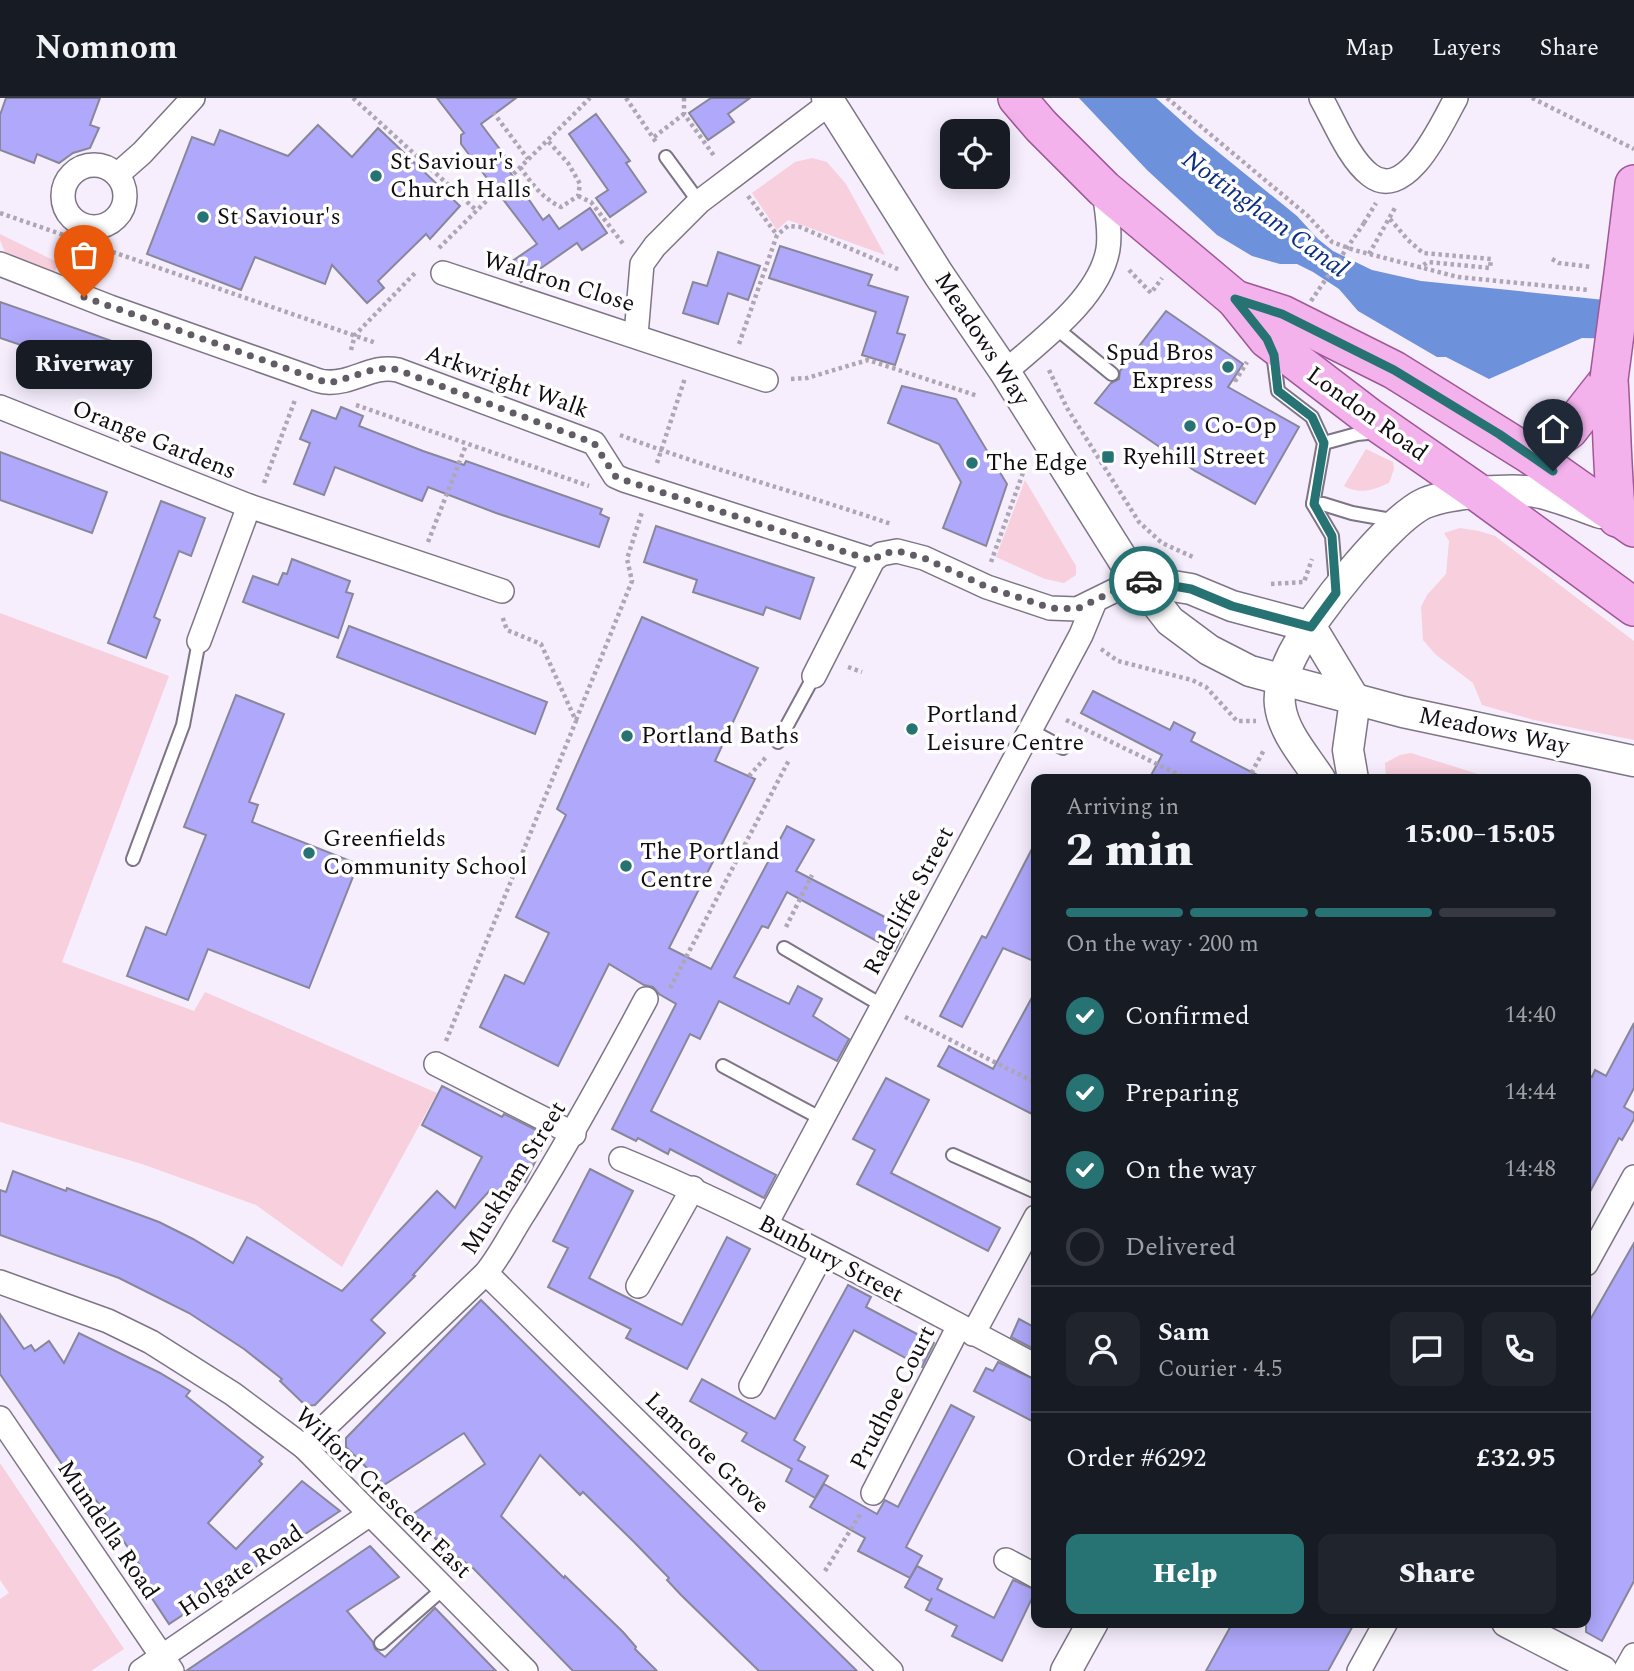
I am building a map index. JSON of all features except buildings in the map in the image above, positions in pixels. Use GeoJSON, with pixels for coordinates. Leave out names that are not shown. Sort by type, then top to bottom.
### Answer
{"type":"FeatureCollection","features":[{"type":"Feature","properties":{"kind":"main road","name":"London Road"},"geometry":{"type":"LineString","coordinates":[[1017,98],[1104,190],[1235,299],[1282,314],[1394,370],[1532,456],[1626,523]]}},
{"type":"Feature","properties":{"kind":"main road"},"geometry":{"type":"LineString","coordinates":[[1626,523],[1612,462],[1610,282],[1634,184]]}},
{"type":"Feature","properties":{"kind":"main road","name":"London Road"},"geometry":{"type":"LineString","coordinates":[[1235,299],[1258,349],[1392,433],[1634,607]]}},
{"type":"Feature","properties":{"kind":"main road"},"geometry":{"type":"LineString","coordinates":[[1532,456],[1569,430],[1609,379]]}},
{"type":"Feature","properties":{"kind":"street"},"geometry":{"type":"LineString","coordinates":[[117,175],[142,153],[193,98]]}},
{"type":"Feature","properties":{"kind":"street"},"geometry":{"type":"LineString","coordinates":[[1321,98],[1357,160],[1371,176],[1380,180],[1389,180],[1414,167],[1425,155],[1456,98]]}},
{"type":"Feature","properties":{"kind":"street","name":"Waldron Close"},"geometry":{"type":"LineString","coordinates":[[431,266],[636,335],[642,264],[654,246],[699,202],[828,101]]}},
{"type":"Feature","properties":{"kind":"street","name":"Meadows Way"},"geometry":{"type":"LineString","coordinates":[[828,101],[1005,372],[1136,580],[1170,621],[1204,647],[1250,671],[1402,712],[1634,761]]}},
{"type":"Feature","properties":{"kind":"street"},"geometry":{"type":"LineString","coordinates":[[1005,372],[1062,333],[1101,271],[1108,250],[1109,231],[1104,190]]}},
{"type":"Feature","properties":{"kind":"street","name":"Arkwright Walk"},"geometry":{"type":"LineString","coordinates":[[0,264],[110,307],[328,383],[347,380],[385,367],[398,370],[594,443],[615,476],[873,561]]}},
{"type":"Feature","properties":{"kind":"street"},"geometry":{"type":"LineString","coordinates":[[636,335],[766,380]]}},
{"type":"Feature","properties":{"kind":"street","name":"Orange Gardens"},"geometry":{"type":"LineString","coordinates":[[0,408],[252,507],[502,591]]}},
{"type":"Feature","properties":{"kind":"street"},"geometry":{"type":"LineString","coordinates":[[1315,774],[1275,735],[1283,680],[1293,654],[1311,627],[1336,593],[1398,521],[1424,504],[1477,492],[1539,492],[1626,523]]}},
{"type":"Feature","properties":{"kind":"street","name":"Orange Gardens"},"geometry":{"type":"LineString","coordinates":[[200,641],[252,507]]}},
{"type":"Feature","properties":{"kind":"street"},"geometry":{"type":"LineString","coordinates":[[814,676],[873,561],[881,554],[897,551],[924,558],[987,587],[1051,608],[1077,609],[1136,580],[1191,589],[1232,606],[1311,627],[1354,700],[1348,750],[1352,774]]}},
{"type":"Feature","properties":{"kind":"street","name":"Radcliffe Street"},"geometry":{"type":"LineString","coordinates":[[766,1224],[1081,635],[1095,601]]}},
{"type":"Feature","properties":{"kind":"street","name":"Muskham Street"},"geometry":{"type":"LineString","coordinates":[[303,1447],[486,1273],[502,1254],[510,1235],[573,1134],[646,999]]}},
{"type":"Feature","properties":{"kind":"street"},"geometry":{"type":"LineString","coordinates":[[436,1064],[573,1134]]}},
{"type":"Feature","properties":{"kind":"street","name":"Bunbury Street"},"geometry":{"type":"LineString","coordinates":[[621,1159],[693,1188],[766,1224],[1031,1363]]}},
{"type":"Feature","properties":{"kind":"street"},"geometry":{"type":"LineString","coordinates":[[1591,1255],[1634,1177]]}},
{"type":"Feature","properties":{"kind":"street"},"geometry":{"type":"LineString","coordinates":[[638,1286],[693,1188]]}},
{"type":"Feature","properties":{"kind":"street","name":"Prudhoe Court"},"geometry":{"type":"LineString","coordinates":[[873,1493],[966,1330],[1031,1225]]}},
{"type":"Feature","properties":{"kind":"street"},"geometry":{"type":"LineString","coordinates":[[751,1386],[822,1254]]}},
{"type":"Feature","properties":{"kind":"street","name":"Lamcote Grove"},"geometry":{"type":"LineString","coordinates":[[486,1273],[891,1671]]}},
{"type":"Feature","properties":{"kind":"street","name":"Wilford Crescent East"},"geometry":{"type":"LineString","coordinates":[[0,1282],[108,1321],[151,1342],[213,1379],[303,1447],[526,1671]]}},
{"type":"Feature","properties":{"kind":"street","name":"Mundella Road"},"geometry":{"type":"LineString","coordinates":[[0,1418],[167,1664]]}},
{"type":"Feature","properties":{"kind":"street","name":"Holgate Road"},"geometry":{"type":"LineString","coordinates":[[141,1671],[167,1664],[370,1514]]}},
{"type":"Feature","properties":{"kind":"street"},"geometry":{"type":"LineString","coordinates":[[1006,1560],[1031,1573]]}},
{"type":"Feature","properties":{"kind":"street"},"geometry":{"type":"LineString","coordinates":[[1066,1671],[1090,1628]]}},
{"type":"Feature","properties":{"kind":"street"},"geometry":{"type":"LineString","coordinates":[[1359,1671],[1383,1628]]}},
{"type":"Feature","properties":{"kind":"street"},"geometry":{"type":"LineString","coordinates":[[1519,1628],[1601,1671]]}},
{"type":"Feature","properties":{"kind":"street"},"geometry":{"type":"LineString","coordinates":[[1625,1671],[1634,1655]]}},
{"type":"Feature","properties":{"kind":"lane"},"geometry":{"type":"LineString","coordinates":[[666,157],[699,202]]}},
{"type":"Feature","properties":{"kind":"lane"},"geometry":{"type":"LineString","coordinates":[[1062,333],[1112,374]]}},
{"type":"Feature","properties":{"kind":"lane"},"geometry":{"type":"LineString","coordinates":[[1258,349],[1274,355],[1278,391],[1312,417],[1324,443],[1321,513],[1332,536],[1336,593]]}},
{"type":"Feature","properties":{"kind":"lane"},"geometry":{"type":"LineString","coordinates":[[1324,443],[1357,434],[1392,433]]}},
{"type":"Feature","properties":{"kind":"lane"},"geometry":{"type":"LineString","coordinates":[[1321,513],[1352,513],[1398,521]]}},
{"type":"Feature","properties":{"kind":"lane"},"geometry":{"type":"LineString","coordinates":[[133,859],[183,725],[200,641]]}},
{"type":"Feature","properties":{"kind":"lane"},"geometry":{"type":"LineString","coordinates":[[778,742],[814,676]]}},
{"type":"Feature","properties":{"kind":"lane"},"geometry":{"type":"LineString","coordinates":[[1030,730],[1063,748]]}},
{"type":"Feature","properties":{"kind":"lane"},"geometry":{"type":"LineString","coordinates":[[783,948],[883,1006]]}},
{"type":"Feature","properties":{"kind":"lane"},"geometry":{"type":"LineString","coordinates":[[723,1066],[822,1119]]}},
{"type":"Feature","properties":{"kind":"lane"},"geometry":{"type":"LineString","coordinates":[[953,1155],[1031,1190]]}},
{"type":"Feature","properties":{"kind":"lane"},"geometry":{"type":"LineString","coordinates":[[381,1643],[444,1588]]}},
{"type":"Feature","properties":{"kind":"path"},"geometry":{"type":"LineString","coordinates":[[355,335],[431,266],[476,210],[590,98]]}},
{"type":"Feature","properties":{"kind":"path"},"geometry":{"type":"LineString","coordinates":[[626,98],[666,157]]}},
{"type":"Feature","properties":{"kind":"path"},"geometry":{"type":"LineString","coordinates":[[1167,98],[1308,216],[1332,242],[1458,277],[1547,288],[1610,282]]}},
{"type":"Feature","properties":{"kind":"path"},"geometry":{"type":"LineString","coordinates":[[1532,98],[1634,149]]}},
{"type":"Feature","properties":{"kind":"path"},"geometry":{"type":"LineString","coordinates":[[355,99],[476,210]]}},
{"type":"Feature","properties":{"kind":"path"},"geometry":{"type":"LineString","coordinates":[[494,112],[528,159]]}},
{"type":"Feature","properties":{"kind":"path"},"geometry":{"type":"LineString","coordinates":[[653,138],[684,114]]}},
{"type":"Feature","properties":{"kind":"path"},"geometry":{"type":"LineString","coordinates":[[520,167],[536,190],[561,207],[578,195],[580,184],[568,163],[547,140]]}},
{"type":"Feature","properties":{"kind":"path"},"geometry":{"type":"LineString","coordinates":[[578,195],[591,202],[625,247],[642,264]]}},
{"type":"Feature","properties":{"kind":"path"},"geometry":{"type":"LineString","coordinates":[[1369,254],[1390,219],[1423,253],[1491,259],[1490,268],[1428,262],[1419,268]]}},
{"type":"Feature","properties":{"kind":"path"},"geometry":{"type":"LineString","coordinates":[[1311,301],[1364,223]]}},
{"type":"Feature","properties":{"kind":"path"},"geometry":{"type":"LineString","coordinates":[[731,368],[777,234],[782,229],[788,226],[800,227],[901,271]]}},
{"type":"Feature","properties":{"kind":"path"},"geometry":{"type":"LineString","coordinates":[[1552,259],[1586,266]]}},
{"type":"Feature","properties":{"kind":"path"},"geometry":{"type":"LineString","coordinates":[[1062,333],[1049,362],[1049,373],[1067,408],[1139,522],[1162,543],[1205,562]]}},
{"type":"Feature","properties":{"kind":"path"},"geometry":{"type":"LineString","coordinates":[[1234,379],[1236,380],[1258,349]]}},
{"type":"Feature","properties":{"kind":"path"},"geometry":{"type":"LineString","coordinates":[[436,1064],[632,582],[627,559],[660,450],[693,355]]}},
{"type":"Feature","properties":{"kind":"path"},"geometry":{"type":"LineString","coordinates":[[766,380],[807,378],[868,360],[978,396]]}},
{"type":"Feature","properties":{"kind":"path"},"geometry":{"type":"LineString","coordinates":[[252,507],[296,398]]}},
{"type":"Feature","properties":{"kind":"path"},"geometry":{"type":"LineString","coordinates":[[348,402],[466,445],[419,563]]}},
{"type":"Feature","properties":{"kind":"path"},"geometry":{"type":"LineString","coordinates":[[987,587],[992,558],[1024,470]]}},
{"type":"Feature","properties":{"kind":"path"},"geometry":{"type":"LineString","coordinates":[[1268,585],[1304,582],[1321,513]]}},
{"type":"Feature","properties":{"kind":"path"},"geometry":{"type":"LineString","coordinates":[[502,591],[506,593],[500,612],[507,630],[541,644],[576,721]]}},
{"type":"Feature","properties":{"kind":"path"},"geometry":{"type":"LineString","coordinates":[[1081,635],[1118,660],[1192,680],[1206,688],[1237,720],[1275,735],[1251,774]]}},
{"type":"Feature","properties":{"kind":"path"},"geometry":{"type":"LineString","coordinates":[[1042,708],[1178,774]]}},
{"type":"Feature","properties":{"kind":"path"},"geometry":{"type":"LineString","coordinates":[[646,999],[648,994],[663,1001],[790,760]]}},
{"type":"Feature","properties":{"kind":"path"},"geometry":{"type":"LineString","coordinates":[[783,948],[778,945],[812,875]]}},
{"type":"Feature","properties":{"kind":"path"},"geometry":{"type":"LineString","coordinates":[[883,1006],[1031,1080]]}},
{"type":"Feature","properties":{"kind":"path"},"geometry":{"type":"LineString","coordinates":[[810,1591],[823,1576],[873,1493]]}},
{"type":"Feature","properties":{"kind":"shaded area"},"geometry":{"type":"Polygon","coordinates":[[[812,158],[827,162],[846,184],[885,255],[788,220],[777,230],[752,193],[795,162],[812,158]]]}},
{"type":"Feature","properties":{"kind":"shaded area"},"geometry":{"type":"Polygon","coordinates":[[[0,234],[59,263],[53,275],[7,257],[0,234]]]}},
{"type":"Feature","properties":{"kind":"shaded area"},"geometry":{"type":"Polygon","coordinates":[[[1366,449],[1393,462],[1394,469],[1389,483],[1366,490],[1344,486],[1366,449]]]}},
{"type":"Feature","properties":{"kind":"shaded area"},"geometry":{"type":"Polygon","coordinates":[[[1025,480],[1076,566],[1076,575],[1064,583],[1045,579],[996,557],[1025,480]]]}},
{"type":"Feature","properties":{"kind":"shaded area"},"geometry":{"type":"Polygon","coordinates":[[[1460,528],[1495,536],[1634,641],[1634,740],[1534,720],[1482,705],[1473,683],[1435,654],[1423,640],[1421,607],[1427,595],[1446,574],[1449,541],[1444,533],[1460,528]]]}},
{"type":"Feature","properties":{"kind":"shaded area"},"geometry":{"type":"Polygon","coordinates":[[[0,613],[169,676],[62,962],[194,1011],[205,992],[437,1093],[342,1267],[256,1205],[142,1164],[0,1122],[0,613]]]}},
{"type":"Feature","properties":{"kind":"shaded area"},"geometry":{"type":"Polygon","coordinates":[[[1411,753],[1478,774],[1386,774],[1385,763],[1411,753]]]}},
{"type":"Feature","properties":{"kind":"shaded area"},"geometry":{"type":"Polygon","coordinates":[[[0,1463],[124,1649],[91,1671],[0,1671],[0,1599],[9,1593],[0,1580],[0,1463]]]}},
{"type":"Feature","properties":{"kind":"water","name":"Nottingham Canal"},"geometry":{"type":"Polygon","coordinates":[[[1079,98],[1156,98],[1297,216],[1333,251],[1372,270],[1421,281],[1634,303],[1634,339],[1582,338],[1489,379],[1446,357],[1437,357],[1358,311],[1339,289],[1313,272],[1297,264],[1280,264],[1252,256],[1217,235],[1147,170],[1079,98]]]}},
{"type":"Feature","properties":{"kind":"way so far"},"geometry":{"type":"LineString","coordinates":[[84,297],[328,383],[347,380],[385,367],[398,370],[594,443],[615,476],[624,480],[873,561],[881,554],[897,551],[924,558],[987,587],[1051,608],[1077,609],[1136,580],[1144,581]]}},
{"type":"Feature","properties":{"kind":"place","name":"St Saviour's Church Halls"},"geometry":{"type":"Point","coordinates":[376,176]}},
{"type":"Feature","properties":{"kind":"place","name":"St Saviour's"},"geometry":{"type":"Point","coordinates":[203,217]}},
{"type":"Feature","properties":{"kind":"place","name":"Riverway"},"geometry":{"type":"Point","coordinates":[84,297]}},
{"type":"Feature","properties":{"kind":"place","name":"Spud Bros Express"},"geometry":{"type":"Point","coordinates":[1228,367]}},
{"type":"Feature","properties":{"kind":"place","name":"Co-Op"},"geometry":{"type":"Point","coordinates":[1190,426]}},
{"type":"Feature","properties":{"kind":"place","name":"Ryehill Street"},"geometry":{"type":"Point","coordinates":[1108,457]}},
{"type":"Feature","properties":{"kind":"place","name":"The Edge"},"geometry":{"type":"Point","coordinates":[972,463]}},
{"type":"Feature","properties":{"kind":"place","name":"Portland Leisure Centre"},"geometry":{"type":"Point","coordinates":[912,729]}},
{"type":"Feature","properties":{"kind":"place","name":"Portland Baths"},"geometry":{"type":"Point","coordinates":[627,736]}},
{"type":"Feature","properties":{"kind":"place","name":"Greenfields Community School"},"geometry":{"type":"Point","coordinates":[309,853]}},
{"type":"Feature","properties":{"kind":"place","name":"The Portland Centre"},"geometry":{"type":"Point","coordinates":[626,866]}},
{"type":"Feature","properties":{"kind":"route"},"geometry":{"type":"LineString","coordinates":[[1144,581],[1191,589],[1232,606],[1311,627],[1336,593],[1332,536],[1314,504],[1324,443],[1312,417],[1278,391],[1274,355],[1267,339],[1235,299],[1282,314],[1394,370],[1499,434],[1553,471]]}}]}
